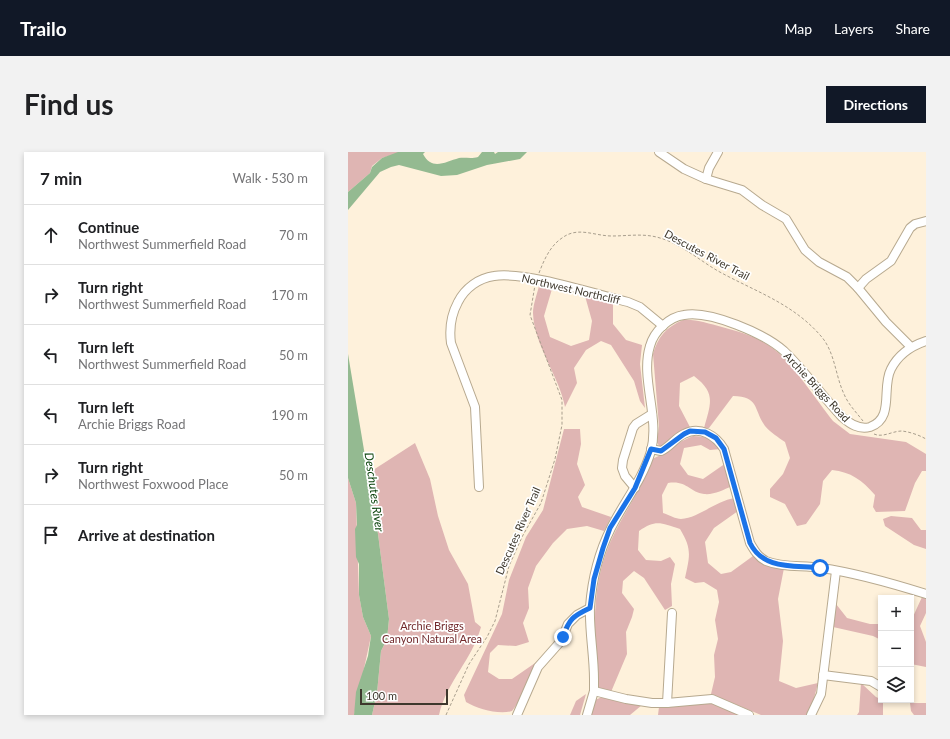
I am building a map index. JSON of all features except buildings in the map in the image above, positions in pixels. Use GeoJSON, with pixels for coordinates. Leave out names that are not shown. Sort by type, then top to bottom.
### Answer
{"type":"FeatureCollection","features":[{"type":"Feature","properties":{"kind":"street"},"geometry":{"type":"LineString","coordinates":[[659,152],[684,169],[706,179],[742,190],[762,205],[786,219],[805,250],[811,256],[847,277],[886,322],[911,347]]}},
{"type":"Feature","properties":{"kind":"street"},"geometry":{"type":"LineString","coordinates":[[706,179],[709,168],[718,152]]}},
{"type":"Feature","properties":{"kind":"street"},"geometry":{"type":"LineString","coordinates":[[858,288],[891,261],[910,228],[915,224],[926,221]]}},
{"type":"Feature","properties":{"kind":"street","name":"Northwest Northcliff"},"geometry":{"type":"LineString","coordinates":[[479,487],[475,407],[451,343],[449,333],[451,321],[462,296],[478,281],[494,276],[504,275],[536,279],[628,302],[640,307],[663,326]]}},
{"type":"Feature","properties":{"kind":"street","name":"Archie Briggs Road"},"geometry":{"type":"LineString","coordinates":[[587,715],[594,691],[594,660],[590,608],[594,579],[610,528],[635,488],[651,449],[652,414],[647,356],[651,342],[663,326],[676,317],[695,314],[734,324],[760,335],[784,351],[842,417],[854,426],[868,427]]}},
{"type":"Feature","properties":{"kind":"street"},"geometry":{"type":"LineString","coordinates":[[868,427],[880,420],[884,415],[889,373],[898,359],[911,347],[926,341]]}},
{"type":"Feature","properties":{"kind":"street"},"geometry":{"type":"LineString","coordinates":[[635,488],[625,476],[623,460],[633,428],[652,414]]}},
{"type":"Feature","properties":{"kind":"street"},"geometry":{"type":"LineString","coordinates":[[651,449],[661,451],[690,431],[711,434],[724,449],[750,543],[758,555],[774,564],[869,576],[926,594]]}},
{"type":"Feature","properties":{"kind":"street"},"geometry":{"type":"LineString","coordinates":[[811,715],[821,694],[836,571]]}},
{"type":"Feature","properties":{"kind":"street"},"geometry":{"type":"LineString","coordinates":[[517,715],[538,667],[561,641],[568,624],[577,615],[590,608]]}},
{"type":"Feature","properties":{"kind":"street"},"geometry":{"type":"LineString","coordinates":[[667,703],[672,613]]}},
{"type":"Feature","properties":{"kind":"street"},"geometry":{"type":"LineString","coordinates":[[823,675],[870,681],[878,685]]}},
{"type":"Feature","properties":{"kind":"street"},"geometry":{"type":"LineString","coordinates":[[594,691],[626,699],[667,703],[712,699],[749,715]]}},
{"type":"Feature","properties":{"kind":"path","name":"Descutes River Trail"},"geometry":{"type":"LineString","coordinates":[[446,715],[469,664],[487,637],[495,621],[509,566],[522,537],[541,503],[555,460],[562,425],[562,400],[530,315],[536,279],[552,246],[562,237],[571,233],[582,232],[612,236],[625,234],[650,236],[670,242],[719,271],[786,305],[808,322],[821,335],[827,344],[836,367],[843,392],[875,435],[880,436],[901,431],[926,439]]}},
{"type":"Feature","properties":{"kind":"green space"},"geometry":{"type":"Polygon","coordinates":[[[348,152],[403,152],[382,158],[372,166],[370,173],[348,192],[348,152]]]}},
{"type":"Feature","properties":{"kind":"green space"},"geometry":{"type":"Polygon","coordinates":[[[539,286],[552,289],[544,316],[550,337],[571,346],[589,340],[592,321],[585,296],[613,303],[613,324],[626,340],[642,345],[640,364],[645,408],[640,401],[634,381],[611,345],[601,341],[586,350],[574,368],[577,383],[565,407],[558,383],[542,349],[534,325],[533,310],[539,286]]]}},
{"type":"Feature","properties":{"kind":"green space"},"geometry":{"type":"Polygon","coordinates":[[[683,320],[698,321],[722,327],[756,338],[769,345],[790,365],[833,421],[850,434],[906,442],[926,454],[926,471],[922,471],[915,483],[905,511],[876,512],[873,507],[875,495],[865,485],[851,475],[832,470],[823,481],[820,504],[806,524],[797,526],[785,504],[770,497],[770,489],[783,474],[790,458],[785,442],[765,426],[752,401],[742,397],[733,396],[709,428],[704,428],[710,405],[709,393],[701,382],[694,376],[680,383],[679,406],[691,429],[663,446],[659,446],[657,442],[659,426],[653,354],[657,342],[667,329],[683,320]]]}},
{"type":"Feature","properties":{"kind":"green space"},"geometry":{"type":"Polygon","coordinates":[[[564,429],[580,429],[581,444],[577,464],[585,485],[578,497],[582,507],[611,517],[604,531],[587,526],[567,529],[553,543],[536,566],[528,588],[529,608],[523,623],[529,642],[516,646],[498,645],[490,653],[488,672],[499,679],[512,679],[538,661],[512,711],[495,712],[482,709],[466,702],[464,695],[502,614],[509,580],[526,537],[543,510],[564,429]]]}},
{"type":"Feature","properties":{"kind":"green space"},"geometry":{"type":"Polygon","coordinates":[[[693,436],[709,439],[721,449],[710,450],[701,445],[684,448],[680,464],[688,475],[703,479],[726,463],[732,486],[715,493],[704,494],[680,483],[668,483],[662,495],[663,513],[679,519],[688,518],[721,502],[735,498],[738,511],[714,528],[705,542],[708,563],[721,574],[731,572],[753,556],[764,565],[784,568],[778,599],[783,641],[779,681],[796,688],[818,683],[812,706],[806,715],[761,715],[711,694],[715,677],[714,655],[718,639],[715,620],[719,602],[717,590],[704,582],[695,583],[685,578],[689,558],[687,542],[680,529],[659,523],[645,527],[639,531],[638,550],[646,560],[661,561],[670,557],[675,564],[671,584],[672,606],[665,610],[644,578],[634,571],[623,581],[622,593],[634,609],[626,632],[627,654],[611,692],[602,691],[598,688],[596,680],[595,606],[600,575],[609,545],[640,487],[652,459],[693,436]]]}},
{"type":"Feature","properties":{"kind":"green space","name":"Archie Briggs Canyon Natural Area"},"geometry":{"type":"Polygon","coordinates":[[[415,443],[430,479],[438,516],[449,550],[468,584],[475,622],[481,627],[472,650],[453,681],[439,715],[372,715],[377,693],[381,651],[387,639],[389,619],[378,534],[367,474],[415,443]]]}},
{"type":"Feature","properties":{"kind":"green space"},"geometry":{"type":"Polygon","coordinates":[[[348,478],[356,503],[359,595],[363,617],[371,636],[354,715],[348,715],[348,478]]]}},
{"type":"Feature","properties":{"kind":"green space"},"geometry":{"type":"Polygon","coordinates":[[[891,516],[912,518],[921,530],[926,530],[926,549],[914,545],[885,526],[883,519],[891,516]]]}},
{"type":"Feature","properties":{"kind":"green space"},"geometry":{"type":"Polygon","coordinates":[[[922,597],[926,599],[926,613],[920,626],[926,642],[926,667],[914,665],[914,614],[922,597]]]}},
{"type":"Feature","properties":{"kind":"green space"},"geometry":{"type":"Polygon","coordinates":[[[836,604],[847,618],[870,624],[878,624],[878,638],[873,636],[833,627],[836,604]]]}},
{"type":"Feature","properties":{"kind":"green space"},"geometry":{"type":"Polygon","coordinates":[[[861,683],[878,698],[878,703],[883,703],[883,715],[857,715],[859,712],[861,683]]]}},
{"type":"Feature","properties":{"kind":"green space"},"geometry":{"type":"Polygon","coordinates":[[[586,694],[580,715],[570,715],[576,701],[586,694]]]}},
{"type":"Feature","properties":{"kind":"green space"},"geometry":{"type":"Polygon","coordinates":[[[602,697],[642,705],[630,715],[591,715],[595,700],[602,697]]]}},
{"type":"Feature","properties":{"kind":"green space"},"geometry":{"type":"Polygon","coordinates":[[[709,702],[739,715],[658,715],[659,707],[709,702]]]}},
{"type":"Feature","properties":{"kind":"green space"},"geometry":{"type":"Polygon","coordinates":[[[910,703],[926,703],[926,715],[914,715],[911,711],[910,703]]]}},
{"type":"Feature","properties":{"kind":"shaded area"},"geometry":{"type":"Polygon","coordinates":[[[398,152],[425,152],[423,154],[430,162],[439,164],[459,158],[478,157],[482,152],[494,152],[495,154],[498,152],[527,152],[520,159],[487,165],[457,175],[441,176],[399,165],[391,167],[380,172],[348,210],[348,192],[370,173],[372,167],[382,158],[398,152]]]}},
{"type":"Feature","properties":{"kind":"shaded area"},"geometry":{"type":"Polygon","coordinates":[[[348,354],[378,534],[389,619],[387,639],[381,651],[377,693],[372,715],[354,715],[356,692],[368,656],[371,636],[363,617],[359,595],[359,564],[356,557],[355,529],[357,525],[356,503],[348,478],[348,354]]]}},
{"type":"Feature","properties":{"kind":"route"},"geometry":{"type":"LineString","coordinates":[[563,637],[568,624],[572,619],[590,608],[597,567],[610,528],[635,488],[651,449],[661,451],[690,431],[711,434],[724,449],[750,543],[758,555],[764,560],[774,564],[820,568]]}},
{"type":"Feature","properties":{"kind":"water label","name":"Deschutes River"},"geometry":{"type":"Point","coordinates":[374,492]}}]}
